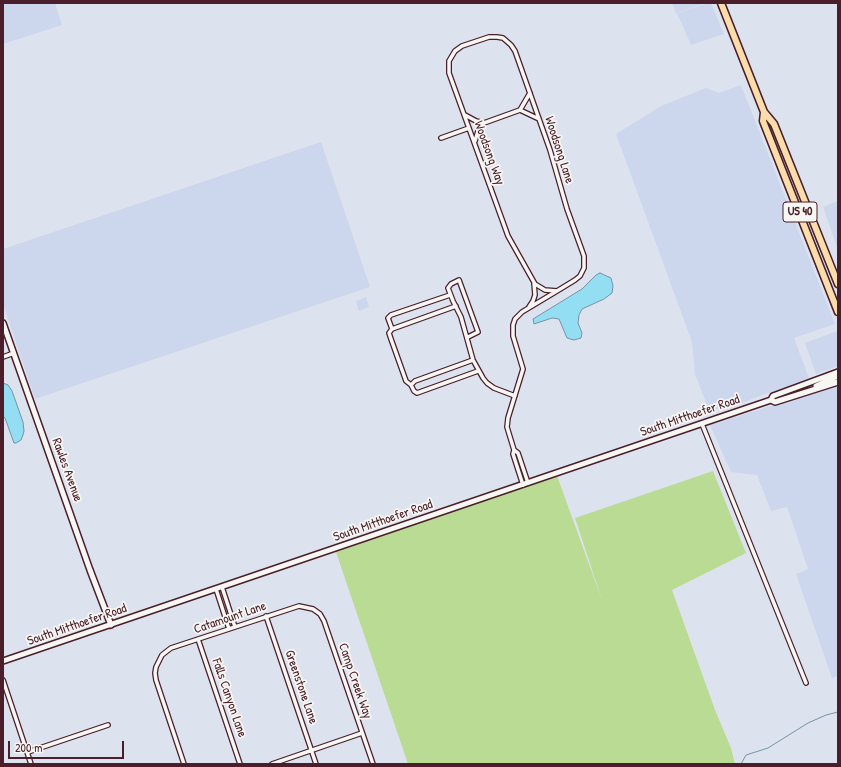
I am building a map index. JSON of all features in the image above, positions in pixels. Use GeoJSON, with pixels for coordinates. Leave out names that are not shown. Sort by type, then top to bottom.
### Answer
{"type":"FeatureCollection","features":[{"type":"Feature","properties":{"kind":"main road","name":"US 40"},"geometry":{"type":"LineString","coordinates":[[721,3],[764,112],[774,124],[838,284]]}},
{"type":"Feature","properties":{"kind":"main road","name":"US 40"},"geometry":{"type":"LineString","coordinates":[[764,112],[763,121],[838,312]]}},
{"type":"Feature","properties":{"kind":"main road","name":"Rawles Avenue"},"geometry":{"type":"LineString","coordinates":[[3,323],[110,625]]}},
{"type":"Feature","properties":{"kind":"main road","name":"South Mitthoefer Road"},"geometry":{"type":"LineString","coordinates":[[3,662],[702,424],[771,400],[773,396],[838,372]]}},
{"type":"Feature","properties":{"kind":"main road"},"geometry":{"type":"LineString","coordinates":[[813,390],[817,386],[838,376]]}},
{"type":"Feature","properties":{"kind":"main road","name":"South Mitthoefer Road"},"geometry":{"type":"LineString","coordinates":[[771,400],[775,402],[838,382]]}},
{"type":"Feature","properties":{"kind":"street","name":"Woodsong Lane"},"geometry":{"type":"LineString","coordinates":[[475,42],[493,36],[503,38],[515,51],[550,150],[567,209],[585,260],[584,270],[578,278],[527,309]]}},
{"type":"Feature","properties":{"kind":"street","name":"Woodsong Way"},"geometry":{"type":"LineString","coordinates":[[475,42],[462,46],[455,51],[449,61],[449,73],[506,230],[533,281]]}},
{"type":"Feature","properties":{"kind":"street"},"geometry":{"type":"LineString","coordinates":[[475,142],[478,131],[484,123],[520,110],[530,93]]}},
{"type":"Feature","properties":{"kind":"street"},"geometry":{"type":"LineString","coordinates":[[520,110],[539,119]]}},
{"type":"Feature","properties":{"kind":"street"},"geometry":{"type":"LineString","coordinates":[[464,115],[473,120],[484,123]]}},
{"type":"Feature","properties":{"kind":"street"},"geometry":{"type":"LineString","coordinates":[[441,138],[469,128]]}},
{"type":"Feature","properties":{"kind":"street"},"geometry":{"type":"LineString","coordinates":[[468,337],[478,332],[459,280],[448,288],[468,337],[473,360],[478,371],[487,383],[494,388],[515,396]]}},
{"type":"Feature","properties":{"kind":"street"},"geometry":{"type":"LineString","coordinates":[[533,281],[539,287],[546,290],[559,290]]}},
{"type":"Feature","properties":{"kind":"street"},"geometry":{"type":"LineString","coordinates":[[525,484],[518,453],[514,450],[507,423],[523,368],[512,329],[515,319],[527,309],[533,301],[535,295],[533,281]]}},
{"type":"Feature","properties":{"kind":"street"},"geometry":{"type":"LineString","coordinates":[[392,328],[388,318],[391,315],[450,295]]}},
{"type":"Feature","properties":{"kind":"street"},"geometry":{"type":"LineString","coordinates":[[456,306],[392,328],[389,333],[406,381],[412,385],[414,391],[417,393],[478,371]]}},
{"type":"Feature","properties":{"kind":"street"},"geometry":{"type":"LineString","coordinates":[[3,357],[14,353]]}},
{"type":"Feature","properties":{"kind":"street"},"geometry":{"type":"LineString","coordinates":[[412,385],[415,381],[473,360]]}},
{"type":"Feature","properties":{"kind":"street"},"geometry":{"type":"LineString","coordinates":[[702,424],[806,683]]}},
{"type":"Feature","properties":{"kind":"street"},"geometry":{"type":"LineString","coordinates":[[222,587],[235,627]]}},
{"type":"Feature","properties":{"kind":"street"},"geometry":{"type":"LineString","coordinates":[[216,589],[229,629]]}},
{"type":"Feature","properties":{"kind":"street","name":"Catamount Lane"},"geometry":{"type":"LineString","coordinates":[[184,764],[156,680],[155,673],[158,660],[162,655],[171,648],[295,606],[303,606],[313,609]]}},
{"type":"Feature","properties":{"kind":"street","name":"Camp Creek Way"},"geometry":{"type":"LineString","coordinates":[[313,609],[320,614],[324,621],[373,764]]}},
{"type":"Feature","properties":{"kind":"street","name":"Greenstone Lane"},"geometry":{"type":"LineString","coordinates":[[266,616],[316,764]]}},
{"type":"Feature","properties":{"kind":"street","name":"Falls Canyon Lane"},"geometry":{"type":"LineString","coordinates":[[198,639],[240,764]]}},
{"type":"Feature","properties":{"kind":"street"},"geometry":{"type":"LineString","coordinates":[[3,680],[31,764]]}},
{"type":"Feature","properties":{"kind":"street"},"geometry":{"type":"LineString","coordinates":[[28,752],[108,725]]}},
{"type":"Feature","properties":{"kind":"street"},"geometry":{"type":"LineString","coordinates":[[272,764],[362,733]]}},
{"type":"Feature","properties":{"kind":"shaded area"},"geometry":{"type":"Polygon","coordinates":[[[3,3],[55,3],[62,25],[3,44],[3,3]]]}},
{"type":"Feature","properties":{"kind":"shaded area"},"geometry":{"type":"Polygon","coordinates":[[[672,3],[706,3],[676,13],[672,3]]]}},
{"type":"Feature","properties":{"kind":"shaded area"},"geometry":{"type":"Polygon","coordinates":[[[711,3],[724,34],[691,45],[677,13],[711,3]]]}},
{"type":"Feature","properties":{"kind":"shaded area"},"geometry":{"type":"Polygon","coordinates":[[[741,85],[835,324],[794,338],[809,378],[727,408],[709,410],[695,374],[692,342],[616,134],[661,106],[706,88],[719,93],[741,85]]]}},
{"type":"Feature","properties":{"kind":"shaded area"},"geometry":{"type":"Polygon","coordinates":[[[321,142],[370,287],[35,399],[3,304],[3,249],[321,142]]]}},
{"type":"Feature","properties":{"kind":"shaded area"},"geometry":{"type":"Polygon","coordinates":[[[838,201],[838,250],[823,207],[838,201]]]}},
{"type":"Feature","properties":{"kind":"shaded area"},"geometry":{"type":"Polygon","coordinates":[[[366,297],[369,307],[359,311],[356,301],[366,297]]]}},
{"type":"Feature","properties":{"kind":"shaded area"},"geometry":{"type":"Polygon","coordinates":[[[837,331],[838,366],[816,374],[805,343],[837,331]]]}},
{"type":"Feature","properties":{"kind":"shaded area"},"geometry":{"type":"Polygon","coordinates":[[[838,385],[838,676],[832,678],[796,574],[808,569],[787,507],[771,511],[757,475],[731,472],[710,425],[838,385]]]}},
{"type":"Feature","properties":{"kind":"green space"},"geometry":{"type":"Polygon","coordinates":[[[713,471],[746,553],[672,590],[715,710],[731,748],[735,764],[408,764],[335,549],[556,473],[602,600],[575,518],[713,471]]]}},
{"type":"Feature","properties":{"kind":"water"},"geometry":{"type":"Polygon","coordinates":[[[600,273],[611,278],[613,286],[612,293],[604,299],[582,309],[579,315],[578,323],[582,333],[581,338],[574,340],[567,338],[559,319],[552,318],[534,324],[533,319],[582,289],[600,273]]]}},
{"type":"Feature","properties":{"kind":"water"},"geometry":{"type":"Polygon","coordinates":[[[3,383],[8,385],[12,391],[23,422],[23,435],[21,440],[16,443],[14,443],[3,416],[3,383]]]}},
{"type":"Feature","properties":{"kind":"waterway"},"geometry":{"type":"LineString","coordinates":[[741,764],[746,755],[768,748],[808,723],[826,715],[838,712]]}}]}
